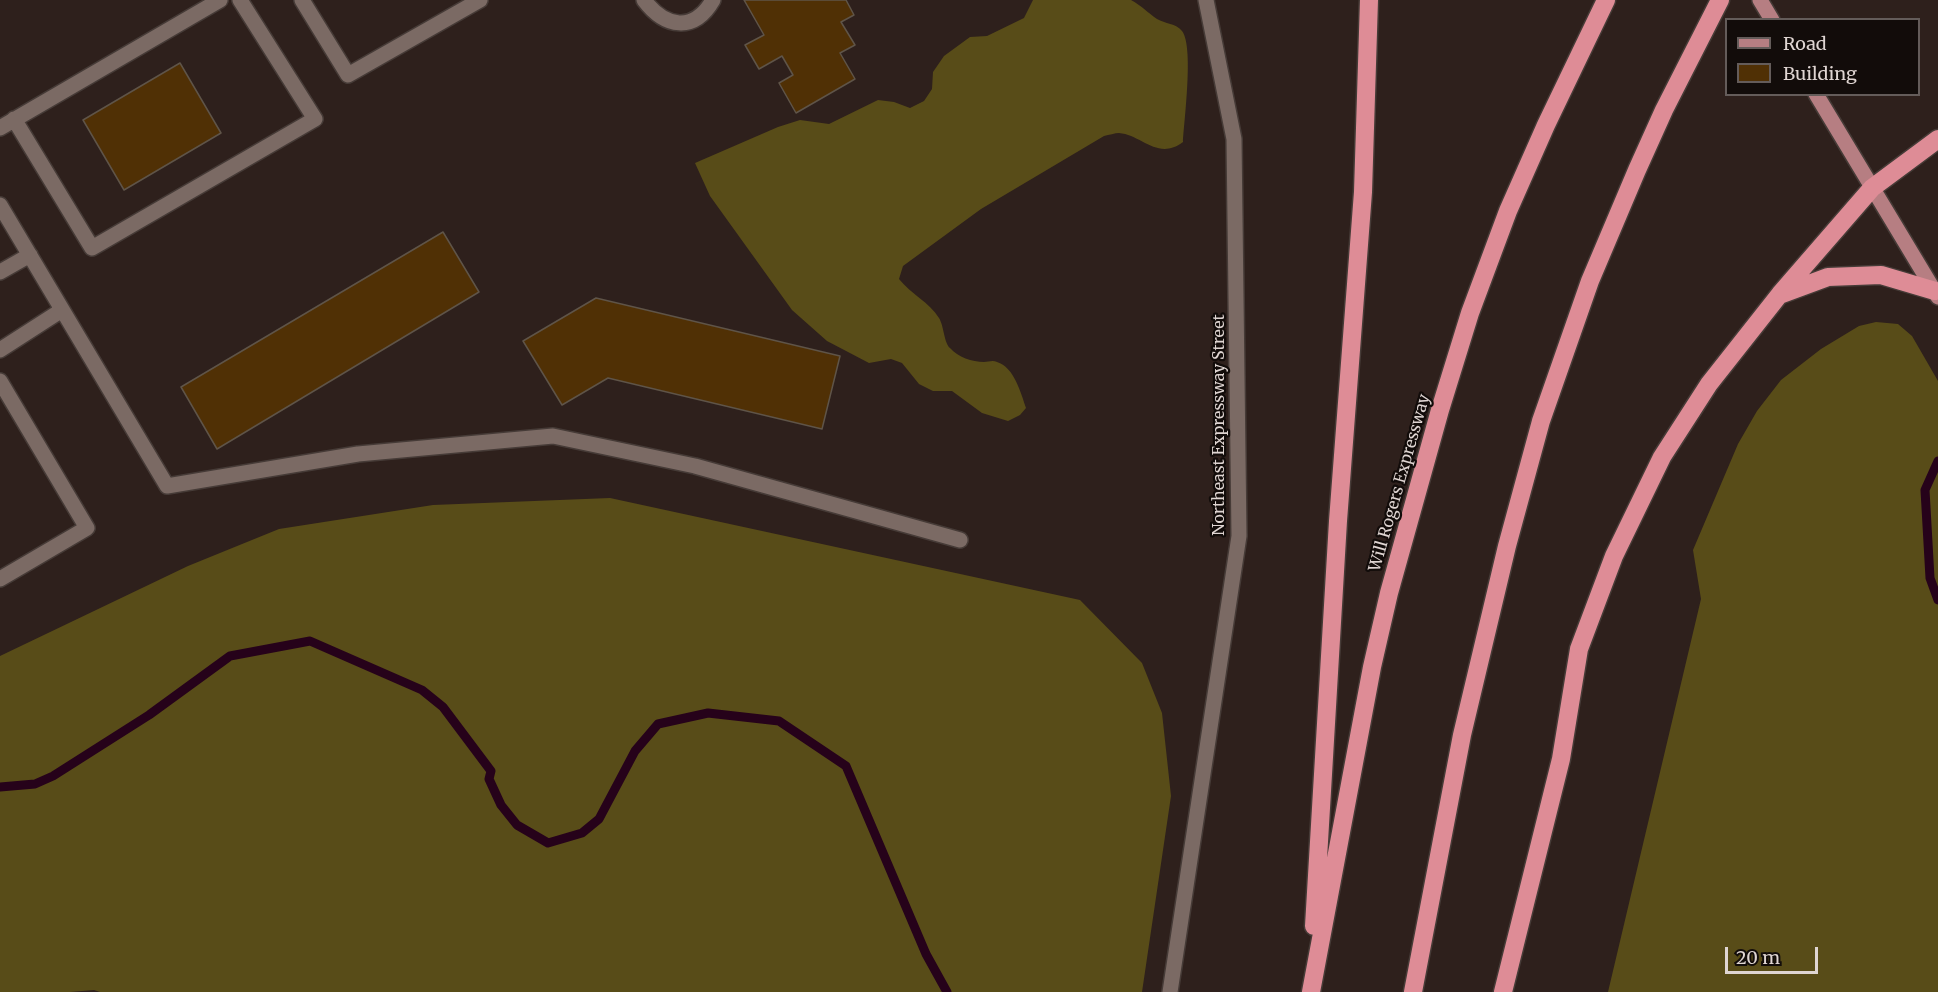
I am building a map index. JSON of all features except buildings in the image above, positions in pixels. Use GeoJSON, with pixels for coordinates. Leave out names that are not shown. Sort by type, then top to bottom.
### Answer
{"type":"FeatureCollection","features":[{"type":"Feature","properties":{"kind":"highway"},"geometry":{"type":"LineString","coordinates":[[1311,992],[1338,521],[1363,192],[1369,0]]}},
{"type":"Feature","properties":{"kind":"highway"},"geometry":{"type":"LineString","coordinates":[[1413,992],[1462,735],[1507,546],[1541,421],[1590,281],[1664,110],[1720,0]]}},
{"type":"Feature","properties":{"kind":"highway","name":"Will Rogers Expressway"},"geometry":{"type":"LineString","coordinates":[[1311,992],[1372,667],[1389,593],[1440,410],[1470,313],[1508,211],[1604,4]]}},
{"type":"Feature","properties":{"kind":"highway"},"geometry":{"type":"LineString","coordinates":[[1503,992],[1561,759],[1579,650],[1614,556],[1662,457],[1709,384],[1780,294],[1872,188],[1938,140]]}},
{"type":"Feature","properties":{"kind":"highway"},"geometry":{"type":"LineString","coordinates":[[1780,294],[1828,276],[1881,275],[1936,294]]}},
{"type":"Feature","properties":{"kind":"main road"},"geometry":{"type":"LineString","coordinates":[[1760,0],[1771,18]]}},
{"type":"Feature","properties":{"kind":"main road"},"geometry":{"type":"LineString","coordinates":[[1817,96],[1936,294]]}},
{"type":"Feature","properties":{"kind":"street"},"geometry":{"type":"LineString","coordinates":[[0,128],[220,0]]}},
{"type":"Feature","properties":{"kind":"street"},"geometry":{"type":"LineString","coordinates":[[14,119],[92,248],[315,119],[240,0]]}},
{"type":"Feature","properties":{"kind":"street"},"geometry":{"type":"LineString","coordinates":[[302,0],[348,75],[480,0]]}},
{"type":"Feature","properties":{"kind":"street"},"geometry":{"type":"LineString","coordinates":[[644,0],[662,18],[679,24],[695,20],[707,10],[713,0]]}},
{"type":"Feature","properties":{"kind":"street","name":"Northeast Expressway Street"},"geometry":{"type":"LineString","coordinates":[[1170,992],[1239,536],[1234,140],[1206,0]]}},
{"type":"Feature","properties":{"kind":"street"},"geometry":{"type":"LineString","coordinates":[[0,205],[167,486],[358,454],[553,436],[695,466],[960,540]]}},
{"type":"Feature","properties":{"kind":"street"},"geometry":{"type":"LineString","coordinates":[[0,273],[30,255]]}},
{"type":"Feature","properties":{"kind":"street"},"geometry":{"type":"LineString","coordinates":[[0,350],[62,310]]}},
{"type":"Feature","properties":{"kind":"street"},"geometry":{"type":"LineString","coordinates":[[0,381],[87,528],[0,579]]}},
{"type":"Feature","properties":{"kind":"shaded area"},"geometry":{"type":"Polygon","coordinates":[[[1033,0],[1131,0],[1157,19],[1177,26],[1182,31],[1186,39],[1187,84],[1183,142],[1166,149],[1119,133],[1104,136],[981,209],[903,266],[899,279],[935,312],[941,321],[946,342],[950,348],[970,360],[997,362],[1008,369],[1019,388],[1026,408],[1020,415],[1008,421],[982,413],[952,391],[933,391],[919,384],[902,363],[891,359],[869,363],[827,341],[792,310],[710,196],[695,163],[778,127],[800,120],[829,124],[878,100],[894,102],[910,108],[924,101],[932,89],[933,72],[944,56],[970,37],[987,36],[1024,18],[1033,0]]]}},
{"type":"Feature","properties":{"kind":"shaded area"},"geometry":{"type":"Polygon","coordinates":[[[1876,322],[1898,324],[1912,336],[1938,381],[1938,992],[1608,992],[1701,599],[1693,550],[1738,444],[1757,411],[1781,380],[1821,349],[1859,326],[1876,322]]]}},
{"type":"Feature","properties":{"kind":"shaded area"},"geometry":{"type":"Polygon","coordinates":[[[610,498],[1080,600],[1142,663],[1162,713],[1171,796],[1142,992],[100,992],[94,990],[0,992],[0,656],[188,566],[279,529],[433,505],[610,498]]]}},
{"type":"Feature","properties":{"kind":"waterway"},"geometry":{"type":"LineString","coordinates":[[1938,461],[1925,490],[1930,578],[1938,600]]}},
{"type":"Feature","properties":{"kind":"waterway"},"geometry":{"type":"LineString","coordinates":[[0,787],[35,784],[53,776],[149,715],[230,656],[310,641],[422,690],[443,707],[491,771],[489,779],[501,805],[517,825],[548,843],[582,833],[599,819],[635,751],[658,724],[708,713],[779,721],[846,766],[926,954],[947,992]]}}]}
